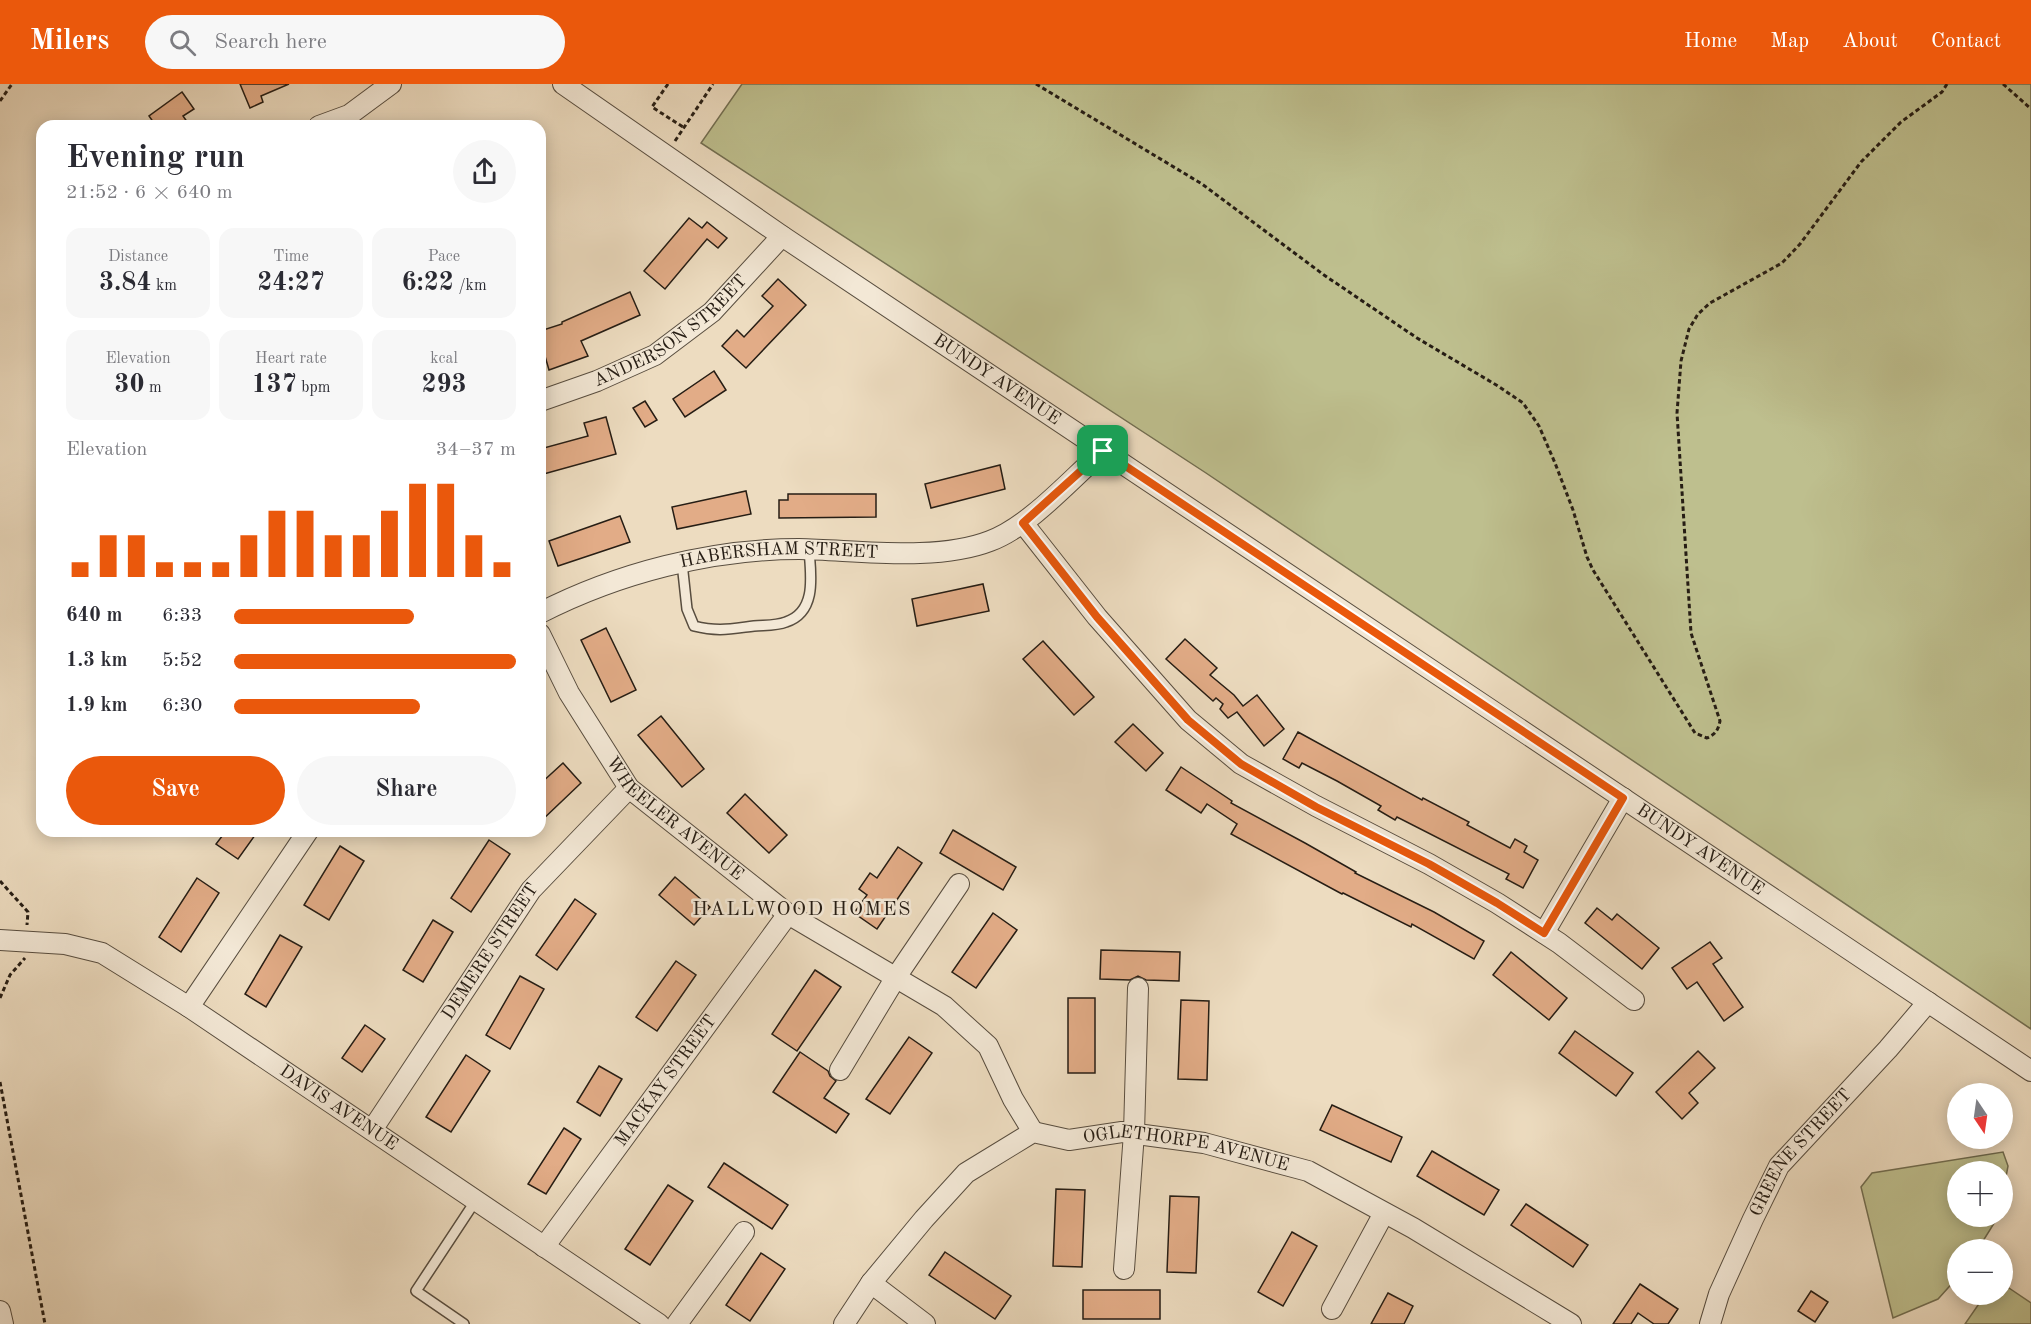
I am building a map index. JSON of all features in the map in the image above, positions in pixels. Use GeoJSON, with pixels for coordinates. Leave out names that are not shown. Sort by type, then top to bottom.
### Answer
{"type":"FeatureCollection","features":[{"type":"Feature","properties":{"kind":"street"},"geometry":{"type":"LineString","coordinates":[[335,120],[349,115],[391,84]]}},
{"type":"Feature","properties":{"kind":"street","name":"BUNDY AVENUE"},"geometry":{"type":"LineString","coordinates":[[563,84],[782,236],[2031,1071]]}},
{"type":"Feature","properties":{"kind":"street","name":"ANDERSON STREET"},"geometry":{"type":"LineString","coordinates":[[546,399],[597,381],[655,355],[712,312],[782,236]]}},
{"type":"Feature","properties":{"kind":"street","name":"HABERSHAM STREET"},"geometry":{"type":"LineString","coordinates":[[546,610],[578,595],[656,568],[742,553],[810,550],[888,553],[950,550],[990,541],[1023,523],[1103,451]]}},
{"type":"Feature","properties":{"kind":"street"},"geometry":{"type":"LineString","coordinates":[[1023,523],[1097,617],[1188,720],[1241,764],[1316,807],[1497,903],[1544,933],[1634,1000]]}},
{"type":"Feature","properties":{"kind":"street","name":"WHEELER AVENUE"},"geometry":{"type":"LineString","coordinates":[[546,646],[569,693],[629,788],[788,914],[944,1006],[988,1046],[1013,1099],[1033,1132]]}},
{"type":"Feature","properties":{"kind":"street","name":"DEMERE STREET"},"geometry":{"type":"LineString","coordinates":[[372,1130],[531,890],[629,788]]}},
{"type":"Feature","properties":{"kind":"street"},"geometry":{"type":"LineString","coordinates":[[1544,933],[1623,798]]}},
{"type":"Feature","properties":{"kind":"street"},"geometry":{"type":"LineString","coordinates":[[189,1007],[304,837]]}},
{"type":"Feature","properties":{"kind":"street"},"geometry":{"type":"LineString","coordinates":[[840,1070],[896,977],[959,884]]}},
{"type":"Feature","properties":{"kind":"street","name":"MACKAY STREET"},"geometry":{"type":"LineString","coordinates":[[544,1247],[788,914]]}},
{"type":"Feature","properties":{"kind":"street","name":"DAVIS AVENUE"},"geometry":{"type":"LineString","coordinates":[[0,940],[65,944],[102,952],[189,1007],[659,1324]]}},
{"type":"Feature","properties":{"kind":"street"},"geometry":{"type":"LineString","coordinates":[[1124,1269],[1134,1133],[1138,988]]}},
{"type":"Feature","properties":{"kind":"street","name":"GREENE STREET"},"geometry":{"type":"LineString","coordinates":[[1710,1324],[1719,1294],[1779,1166],[1888,1049],[1928,1002]]}},
{"type":"Feature","properties":{"kind":"street"},"geometry":{"type":"LineString","coordinates":[[844,1324],[871,1283],[966,1173],[1033,1132]]}},
{"type":"Feature","properties":{"kind":"street","name":"OGLETHORPE AVENUE"},"geometry":{"type":"LineString","coordinates":[[1033,1132],[1070,1140],[1122,1132],[1134,1133],[1204,1143],[1308,1171],[1413,1228],[1571,1324]]}},
{"type":"Feature","properties":{"kind":"street"},"geometry":{"type":"LineString","coordinates":[[1332,1309],[1384,1213]]}},
{"type":"Feature","properties":{"kind":"street"},"geometry":{"type":"LineString","coordinates":[[677,1324],[744,1232]]}},
{"type":"Feature","properties":{"kind":"street"},"geometry":{"type":"LineString","coordinates":[[871,1283],[925,1324]]}},
{"type":"Feature","properties":{"kind":"street"},"geometry":{"type":"LineString","coordinates":[[0,1311],[3,1324]]}},
{"type":"Feature","properties":{"kind":"lane"},"geometry":{"type":"LineString","coordinates":[[682,563],[687,609],[694,626],[713,631],[786,622],[800,614],[811,588],[810,550]]}},
{"type":"Feature","properties":{"kind":"lane"},"geometry":{"type":"LineString","coordinates":[[464,1324],[416,1291],[476,1200]]}},
{"type":"Feature","properties":{"kind":"path"},"geometry":{"type":"LineString","coordinates":[[0,101],[12,84]]}},
{"type":"Feature","properties":{"kind":"path"},"geometry":{"type":"LineString","coordinates":[[668,84],[652,107],[684,127]]}},
{"type":"Feature","properties":{"kind":"path"},"geometry":{"type":"LineString","coordinates":[[665,154],[713,84]]}},
{"type":"Feature","properties":{"kind":"path"},"geometry":{"type":"LineString","coordinates":[[1036,84],[1203,184],[1324,275],[1407,332],[1523,403],[1539,426],[1555,463],[1593,570],[1695,733],[1707,738],[1714,735],[1720,721],[1691,633],[1677,413],[1681,361],[1689,329],[1698,314],[1710,303],[1782,264],[1807,235],[1861,162],[1893,130],[1942,92],[1947,84]]}},
{"type":"Feature","properties":{"kind":"path"},"geometry":{"type":"LineString","coordinates":[[2002,84],[2031,109]]}},
{"type":"Feature","properties":{"kind":"path"},"geometry":{"type":"LineString","coordinates":[[0,1082],[45,1324]]}},
{"type":"Feature","properties":{"kind":"green space"},"geometry":{"type":"Polygon","coordinates":[[[742,84],[2031,84],[2031,1029],[1206,473],[701,143],[742,84]]]}},
{"type":"Feature","properties":{"kind":"green space"},"geometry":{"type":"Polygon","coordinates":[[[2003,1152],[2006,1161],[1947,1161],[1947,1227],[1992,1227],[1984,1239],[1947,1239],[1947,1289],[1938,1299],[1893,1318],[1861,1187],[1872,1173],[2003,1152]]]}},
{"type":"Feature","properties":{"kind":"green space"},"geometry":{"type":"Polygon","coordinates":[[[2013,1291],[2031,1303],[2031,1324],[1965,1324],[1978,1305],[2013,1305],[2013,1291]]]}},
{"type":"Feature","properties":{"kind":"building"},"geometry":{"type":"Polygon","coordinates":[[[240,84],[289,84],[261,96],[263,102],[250,108],[240,84]]]}},
{"type":"Feature","properties":{"kind":"building"},"geometry":{"type":"Polygon","coordinates":[[[182,92],[194,109],[183,116],[186,120],[152,120],[149,116],[182,92]]]}},
{"type":"Feature","properties":{"kind":"building"},"geometry":{"type":"Polygon","coordinates":[[[689,218],[702,228],[707,222],[727,238],[718,248],[707,239],[665,289],[644,271],[689,218]]]}},
{"type":"Feature","properties":{"kind":"building"},"geometry":{"type":"Polygon","coordinates":[[[778,279],[806,305],[746,368],[722,346],[737,330],[744,337],[773,306],[762,296],[778,279]]]}},
{"type":"Feature","properties":{"kind":"building"},"geometry":{"type":"Polygon","coordinates":[[[630,292],[640,315],[581,341],[588,356],[549,370],[546,360],[546,329],[562,324],[562,322],[630,292]]]}},
{"type":"Feature","properties":{"kind":"building"},"geometry":{"type":"Polygon","coordinates":[[[714,371],[726,390],[685,417],[673,399],[714,371]]]}},
{"type":"Feature","properties":{"kind":"building"},"geometry":{"type":"Polygon","coordinates":[[[645,401],[657,420],[645,427],[633,408],[645,401]]]}},
{"type":"Feature","properties":{"kind":"building"},"geometry":{"type":"Polygon","coordinates":[[[606,417],[616,454],[546,473],[546,447],[588,436],[584,423],[606,417]]]}},
{"type":"Feature","properties":{"kind":"building"},"geometry":{"type":"Polygon","coordinates":[[[1000,465],[1005,489],[931,508],[925,484],[1000,465]]]}},
{"type":"Feature","properties":{"kind":"building"},"geometry":{"type":"Polygon","coordinates":[[[746,491],[751,514],[677,529],[672,507],[746,491]]]}},
{"type":"Feature","properties":{"kind":"building"},"geometry":{"type":"Polygon","coordinates":[[[788,494],[876,494],[876,517],[779,518],[779,500],[788,500],[788,494]]]}},
{"type":"Feature","properties":{"kind":"building"},"geometry":{"type":"Polygon","coordinates":[[[620,516],[630,542],[558,566],[549,541],[620,516]]]}},
{"type":"Feature","properties":{"kind":"building"},"geometry":{"type":"Polygon","coordinates":[[[983,584],[989,611],[917,626],[912,599],[983,584]]]}},
{"type":"Feature","properties":{"kind":"building"},"geometry":{"type":"Polygon","coordinates":[[[606,628],[636,690],[611,702],[581,640],[606,628]]]}},
{"type":"Feature","properties":{"kind":"building"},"geometry":{"type":"Polygon","coordinates":[[[1185,639],[1217,668],[1210,675],[1234,695],[1243,706],[1257,695],[1284,729],[1264,746],[1237,712],[1228,718],[1220,709],[1223,704],[1216,698],[1213,701],[1166,659],[1185,639]]]}},
{"type":"Feature","properties":{"kind":"building"},"geometry":{"type":"Polygon","coordinates":[[[1043,641],[1094,697],[1074,715],[1023,659],[1043,641]]]}},
{"type":"Feature","properties":{"kind":"building"},"geometry":{"type":"Polygon","coordinates":[[[661,716],[704,769],[682,787],[638,735],[661,716]]]}},
{"type":"Feature","properties":{"kind":"building"},"geometry":{"type":"Polygon","coordinates":[[[1133,724],[1163,753],[1146,771],[1115,742],[1133,724]]]}},
{"type":"Feature","properties":{"kind":"building"},"geometry":{"type":"Polygon","coordinates":[[[1298,732],[1422,800],[1423,798],[1469,822],[1467,825],[1510,848],[1515,839],[1527,846],[1524,852],[1538,860],[1523,888],[1506,879],[1509,874],[1397,817],[1395,820],[1378,810],[1381,806],[1337,781],[1302,763],[1299,768],[1283,759],[1298,732]]]}},
{"type":"Feature","properties":{"kind":"building"},"geometry":{"type":"Polygon","coordinates":[[[563,763],[581,783],[546,816],[546,779],[563,763]]]}},
{"type":"Feature","properties":{"kind":"building"},"geometry":{"type":"Polygon","coordinates":[[[1181,767],[1232,801],[1231,803],[1355,873],[1434,912],[1484,941],[1474,959],[1412,924],[1411,927],[1342,894],[1231,834],[1237,824],[1207,804],[1201,813],[1166,790],[1181,767]]]}},
{"type":"Feature","properties":{"kind":"building"},"geometry":{"type":"Polygon","coordinates":[[[745,794],[787,835],[769,853],[727,813],[745,794]]]}},
{"type":"Feature","properties":{"kind":"building"},"geometry":{"type":"Polygon","coordinates":[[[953,830],[1016,867],[1003,890],[940,853],[953,830]]]}},
{"type":"Feature","properties":{"kind":"building"},"geometry":{"type":"Polygon","coordinates":[[[221,837],[254,837],[238,859],[216,844],[221,837]]]}},
{"type":"Feature","properties":{"kind":"building"},"geometry":{"type":"Polygon","coordinates":[[[489,840],[510,854],[471,912],[451,898],[489,840]]]}},
{"type":"Feature","properties":{"kind":"building"},"geometry":{"type":"Polygon","coordinates":[[[340,846],[364,861],[329,920],[304,905],[340,846]]]}},
{"type":"Feature","properties":{"kind":"building"},"geometry":{"type":"Polygon","coordinates":[[[898,847],[922,863],[877,929],[854,913],[867,895],[859,889],[870,873],[877,878],[898,847]]]}},
{"type":"Feature","properties":{"kind":"building"},"geometry":{"type":"Polygon","coordinates":[[[675,877],[710,907],[694,925],[659,895],[675,877]]]}},
{"type":"Feature","properties":{"kind":"building"},"geometry":{"type":"Polygon","coordinates":[[[197,878],[219,893],[181,952],[159,937],[197,878]]]}},
{"type":"Feature","properties":{"kind":"building"},"geometry":{"type":"Polygon","coordinates":[[[575,899],[596,914],[557,970],[536,955],[575,899]]]}},
{"type":"Feature","properties":{"kind":"building"},"geometry":{"type":"Polygon","coordinates":[[[1597,908],[1612,920],[1617,914],[1659,948],[1642,969],[1585,923],[1597,908]]]}},
{"type":"Feature","properties":{"kind":"building"},"geometry":{"type":"Polygon","coordinates":[[[993,913],[1017,930],[976,988],[952,972],[993,913]]]}},
{"type":"Feature","properties":{"kind":"building"},"geometry":{"type":"Polygon","coordinates":[[[433,920],[453,932],[423,982],[403,970],[433,920]]]}},
{"type":"Feature","properties":{"kind":"building"},"geometry":{"type":"Polygon","coordinates":[[[280,935],[302,947],[266,1007],[245,994],[280,935]]]}},
{"type":"Feature","properties":{"kind":"building"},"geometry":{"type":"Polygon","coordinates":[[[1710,942],[1722,958],[1713,964],[1743,1007],[1724,1021],[1697,982],[1687,989],[1672,968],[1710,942]]]}},
{"type":"Feature","properties":{"kind":"building"},"geometry":{"type":"Polygon","coordinates":[[[1101,950],[1180,952],[1179,981],[1146,980],[1138,976],[1130,980],[1100,979],[1101,950]]]}},
{"type":"Feature","properties":{"kind":"building"},"geometry":{"type":"Polygon","coordinates":[[[1511,952],[1567,998],[1549,1020],[1493,975],[1511,952]]]}},
{"type":"Feature","properties":{"kind":"building"},"geometry":{"type":"Polygon","coordinates":[[[676,961],[696,975],[657,1031],[636,1017],[676,961]]]}},
{"type":"Feature","properties":{"kind":"building"},"geometry":{"type":"Polygon","coordinates":[[[815,970],[841,987],[797,1051],[772,1034],[815,970]]]}},
{"type":"Feature","properties":{"kind":"building"},"geometry":{"type":"Polygon","coordinates":[[[520,976],[544,989],[510,1049],[486,1035],[520,976]]]}},
{"type":"Feature","properties":{"kind":"building"},"geometry":{"type":"Polygon","coordinates":[[[1068,998],[1095,998],[1095,1073],[1068,1073],[1068,998]]]}},
{"type":"Feature","properties":{"kind":"building"},"geometry":{"type":"Polygon","coordinates":[[[1181,1000],[1209,1001],[1207,1080],[1178,1079],[1181,1000]]]}},
{"type":"Feature","properties":{"kind":"building"},"geometry":{"type":"Polygon","coordinates":[[[365,1025],[385,1039],[362,1072],[342,1058],[365,1025]]]}},
{"type":"Feature","properties":{"kind":"building"},"geometry":{"type":"Polygon","coordinates":[[[1575,1031],[1633,1073],[1616,1096],[1559,1053],[1575,1031]]]}},
{"type":"Feature","properties":{"kind":"building"},"geometry":{"type":"Polygon","coordinates":[[[909,1037],[932,1053],[890,1114],[866,1099],[909,1037]]]}},
{"type":"Feature","properties":{"kind":"building"},"geometry":{"type":"Polygon","coordinates":[[[1698,1051],[1715,1068],[1689,1093],[1698,1103],[1682,1119],[1656,1092],[1698,1051]]]}},
{"type":"Feature","properties":{"kind":"building"},"geometry":{"type":"Polygon","coordinates":[[[800,1052],[828,1071],[836,1081],[824,1098],[849,1114],[836,1133],[773,1092],[800,1052]]]}},
{"type":"Feature","properties":{"kind":"building"},"geometry":{"type":"Polygon","coordinates":[[[466,1055],[490,1071],[451,1132],[426,1117],[466,1055]]]}},
{"type":"Feature","properties":{"kind":"building"},"geometry":{"type":"Polygon","coordinates":[[[599,1066],[622,1079],[600,1116],[577,1102],[599,1066]]]}},
{"type":"Feature","properties":{"kind":"building"},"geometry":{"type":"Polygon","coordinates":[[[1332,1105],[1402,1137],[1391,1162],[1320,1130],[1332,1105]]]}},
{"type":"Feature","properties":{"kind":"building"},"geometry":{"type":"Polygon","coordinates":[[[564,1128],[581,1139],[546,1194],[528,1184],[564,1128]]]}},
{"type":"Feature","properties":{"kind":"building"},"geometry":{"type":"Polygon","coordinates":[[[1432,1151],[1499,1190],[1484,1215],[1417,1176],[1432,1151]]]}},
{"type":"Feature","properties":{"kind":"building"},"geometry":{"type":"Polygon","coordinates":[[[724,1163],[788,1205],[772,1229],[708,1187],[724,1163]]]}},
{"type":"Feature","properties":{"kind":"building"},"geometry":{"type":"Polygon","coordinates":[[[668,1185],[693,1201],[650,1265],[625,1249],[668,1185]]]}},
{"type":"Feature","properties":{"kind":"building"},"geometry":{"type":"Polygon","coordinates":[[[1056,1189],[1085,1190],[1082,1267],[1053,1266],[1056,1189]]]}},
{"type":"Feature","properties":{"kind":"building"},"geometry":{"type":"Polygon","coordinates":[[[1170,1196],[1199,1197],[1196,1273],[1167,1272],[1170,1196]]]}},
{"type":"Feature","properties":{"kind":"building"},"geometry":{"type":"Polygon","coordinates":[[[1526,1204],[1588,1245],[1573,1267],[1511,1225],[1526,1204]]]}},
{"type":"Feature","properties":{"kind":"building"},"geometry":{"type":"Polygon","coordinates":[[[1292,1232],[1317,1246],[1283,1306],[1258,1292],[1292,1232]]]}},
{"type":"Feature","properties":{"kind":"building"},"geometry":{"type":"Polygon","coordinates":[[[945,1252],[1011,1296],[995,1319],[929,1275],[945,1252]]]}},
{"type":"Feature","properties":{"kind":"building"},"geometry":{"type":"Polygon","coordinates":[[[761,1253],[785,1269],[750,1321],[726,1305],[761,1253]]]}},
{"type":"Feature","properties":{"kind":"building"},"geometry":{"type":"Polygon","coordinates":[[[1640,1284],[1678,1309],[1668,1324],[1654,1324],[1638,1313],[1631,1324],[1613,1324],[1640,1284]]]}},
{"type":"Feature","properties":{"kind":"building"},"geometry":{"type":"Polygon","coordinates":[[[1083,1290],[1160,1290],[1160,1319],[1083,1319],[1083,1290]]]}},
{"type":"Feature","properties":{"kind":"building"},"geometry":{"type":"Polygon","coordinates":[[[1811,1291],[1828,1302],[1815,1322],[1798,1311],[1811,1291]]]}},
{"type":"Feature","properties":{"kind":"building"},"geometry":{"type":"Polygon","coordinates":[[[1388,1293],[1413,1306],[1404,1324],[1371,1324],[1388,1293]]]}},
{"type":"Feature","properties":{"kind":"district","name":"HALLWOOD HOMES"},"geometry":{"type":"Point","coordinates":[802,910]}},
{"type":"Feature","properties":{"kind":"route"},"geometry":{"type":"LineString","coordinates":[[1103,451],[1623,798],[1544,933],[1429,864],[1316,807],[1241,764],[1188,720],[1097,617],[1023,523],[1103,451]]}}]}
